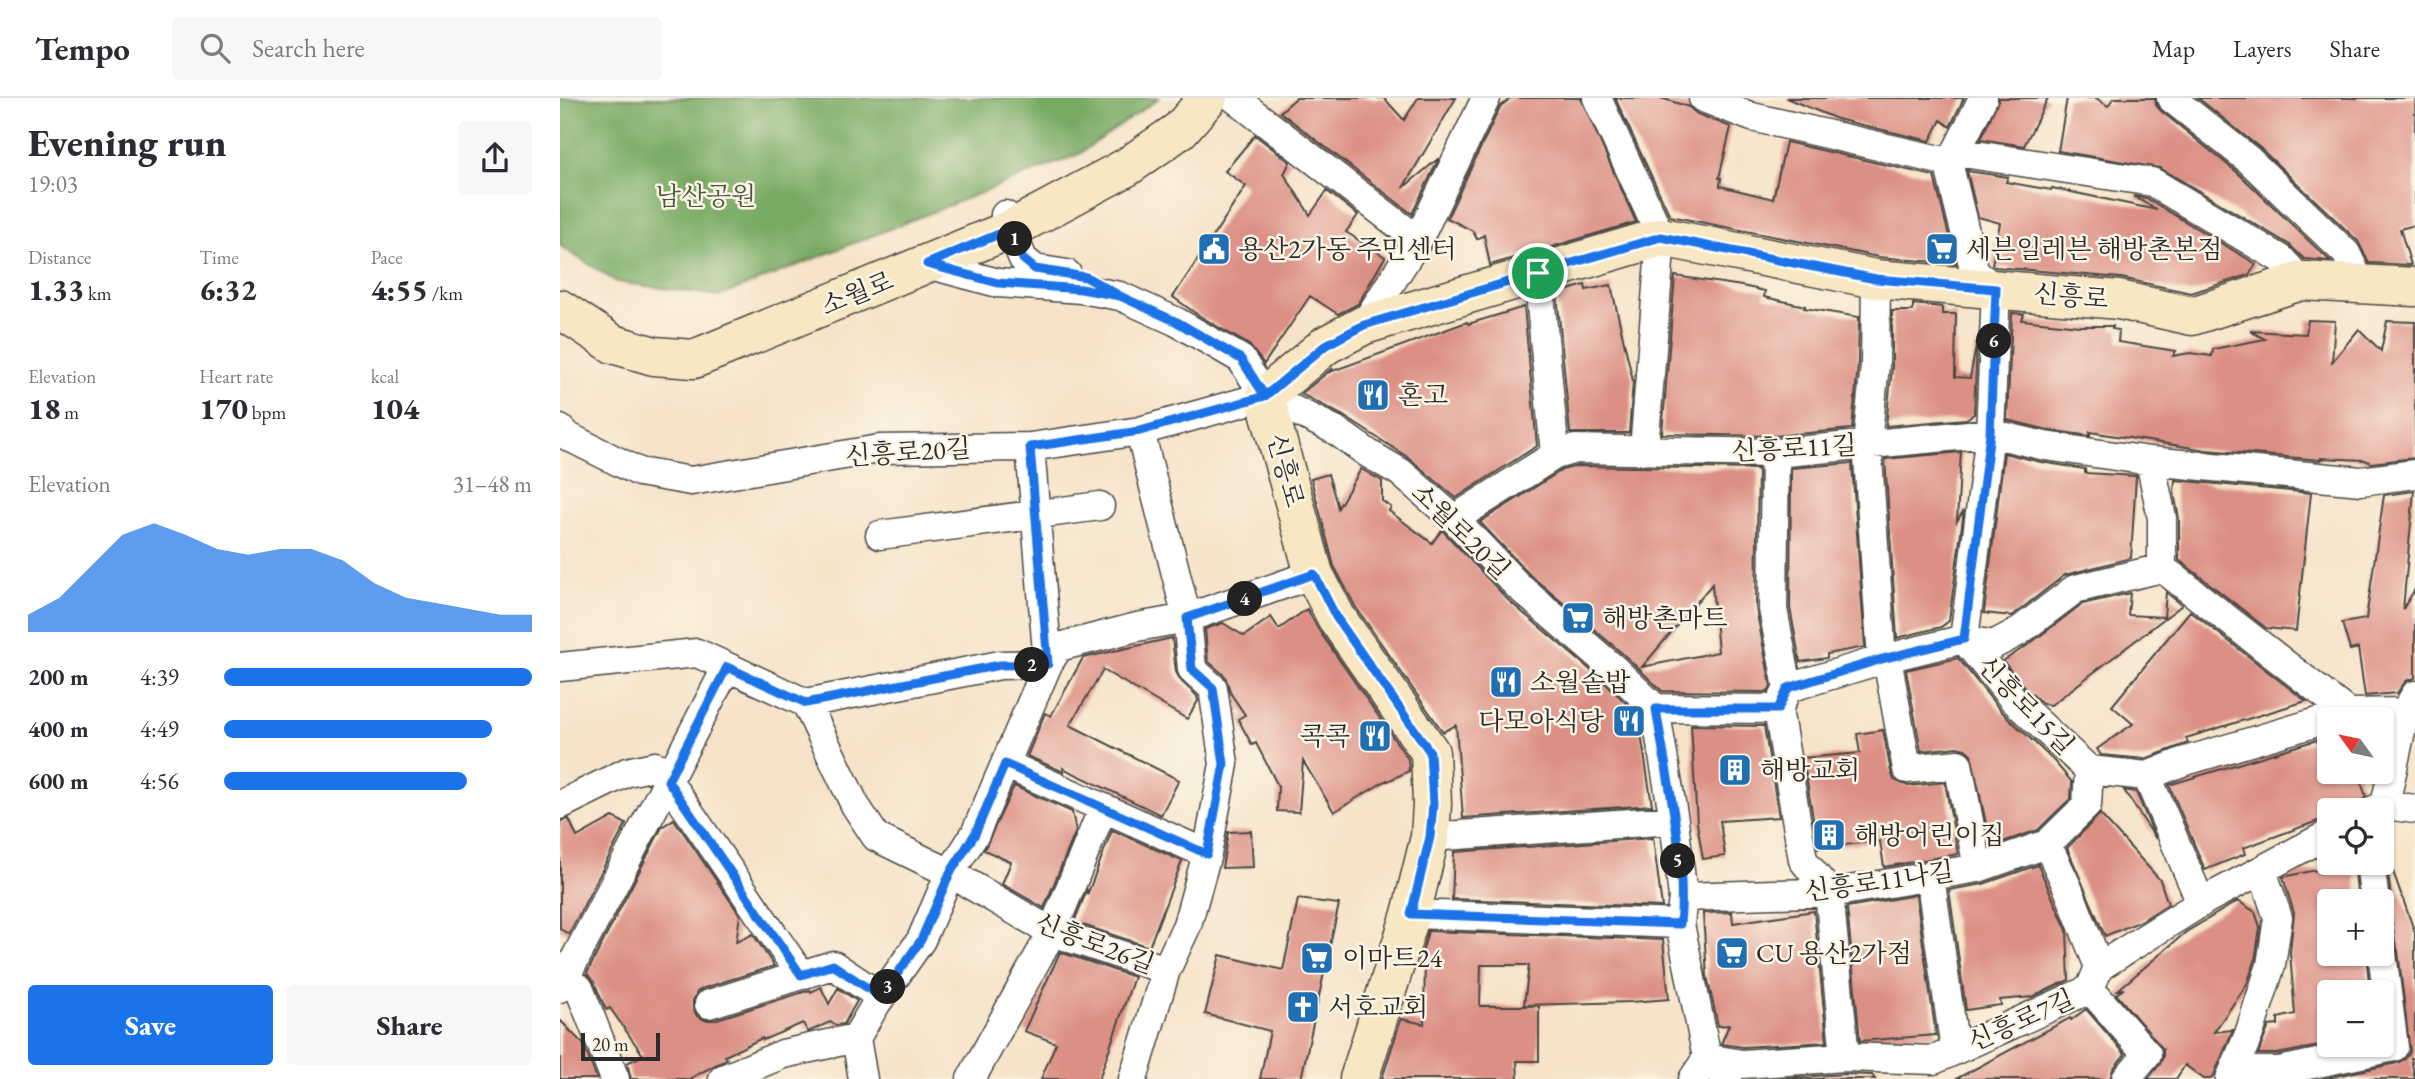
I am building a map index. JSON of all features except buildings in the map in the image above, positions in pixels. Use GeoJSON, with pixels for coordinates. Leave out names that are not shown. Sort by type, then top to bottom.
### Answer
{"type":"FeatureCollection","features":[{"type":"Feature","properties":{"kind":"street","name":"소월로"},"geometry":{"type":"LineString","coordinates":[[560,309],[613,344],[654,356],[694,359],[927,264],[1008,222],[1127,167],[1180,130],[1206,98]]}},
{"type":"Feature","properties":{"kind":"street"},"geometry":{"type":"LineString","coordinates":[[1234,98],[1418,240]]}},
{"type":"Feature","properties":{"kind":"street"},"geometry":{"type":"LineString","coordinates":[[1364,325],[1418,240],[1486,98]]}},
{"type":"Feature","properties":{"kind":"street"},"geometry":{"type":"LineString","coordinates":[[1597,98],[1661,237],[1644,450]]}},
{"type":"Feature","properties":{"kind":"street"},"geometry":{"type":"LineString","coordinates":[[1703,98],[1752,117],[1952,157],[2152,183],[2281,259],[2301,281]]}},
{"type":"Feature","properties":{"kind":"street"},"geometry":{"type":"LineString","coordinates":[[1983,98],[1952,157],[1975,273],[1996,289]]}},
{"type":"Feature","properties":{"kind":"street"},"geometry":{"type":"LineString","coordinates":[[2171,98],[2249,160],[2346,253],[2361,284]]}},
{"type":"Feature","properties":{"kind":"street","name":"소월로"},"geometry":{"type":"LineString","coordinates":[[560,291],[628,331],[661,340],[682,340],[731,324],[890,252],[1008,222]]}},
{"type":"Feature","properties":{"kind":"street"},"geometry":{"type":"LineString","coordinates":[[1008,222],[1023,259],[1035,269],[1086,277],[1177,322],[1241,359],[1265,396]]}},
{"type":"Feature","properties":{"kind":"street","name":"신흥로"},"geometry":{"type":"LineString","coordinates":[[1359,1079],[1411,914],[1430,837],[1433,804],[1430,752],[1336,617],[1314,574],[1265,396],[1326,345],[1364,325],[1661,237],[1876,279],[2119,300],[2192,316],[2301,281],[2415,287]]}},
{"type":"Feature","properties":{"kind":"street"},"geometry":{"type":"LineString","coordinates":[[927,264],[998,283],[1081,289],[1120,296]]}},
{"type":"Feature","properties":{"kind":"street"},"geometry":{"type":"LineString","coordinates":[[1538,273],[1555,455]]}},
{"type":"Feature","properties":{"kind":"street"},"geometry":{"type":"LineString","coordinates":[[1876,279],[1875,365],[1867,444],[1884,659],[1907,769],[1958,764],[1979,867]]}},
{"type":"Feature","properties":{"kind":"street","name":"신흥로15길"},"geometry":{"type":"LineString","coordinates":[[1996,289],[1990,433],[1964,639],[2014,701],[2089,770]]}},
{"type":"Feature","properties":{"kind":"street","name":"신흥로20길"},"geometry":{"type":"LineString","coordinates":[[560,429],[567,436],[639,472],[691,481],[879,449],[1030,447],[1140,431],[1265,396]]}},
{"type":"Feature","properties":{"kind":"street","name":"소월로20길"},"geometry":{"type":"LineString","coordinates":[[1265,396],[1335,430],[1400,472],[1454,519],[1519,587],[1612,667],[1656,709]]}},
{"type":"Feature","properties":{"kind":"street","name":"신흥로26길"},"geometry":{"type":"LineString","coordinates":[[1133,1079],[1167,970],[1187,925],[1207,854],[1224,764],[1213,688],[1192,669],[1187,618],[1140,431]]}},
{"type":"Feature","properties":{"kind":"street","name":"신흥로11길"},"geometry":{"type":"LineString","coordinates":[[1454,519],[1555,455],[1575,449],[1775,453],[1990,433],[2045,446],[2150,461],[2361,481],[2415,474]]}},
{"type":"Feature","properties":{"kind":"street"},"geometry":{"type":"LineString","coordinates":[[1030,447],[1048,664]]}},
{"type":"Feature","properties":{"kind":"street"},"geometry":{"type":"LineString","coordinates":[[1775,453],[1773,609],[1783,699],[1802,860],[1829,892],[1845,1057]]}},
{"type":"Feature","properties":{"kind":"street"},"geometry":{"type":"LineString","coordinates":[[2150,461],[2162,518],[2162,568]]}},
{"type":"Feature","properties":{"kind":"street"},"geometry":{"type":"LineString","coordinates":[[880,535],[1100,506]]}},
{"type":"Feature","properties":{"kind":"street"},"geometry":{"type":"LineString","coordinates":[[1964,639],[1993,645],[2018,632],[2074,589],[2162,568]]}},
{"type":"Feature","properties":{"kind":"street"},"geometry":{"type":"LineString","coordinates":[[2162,568],[2340,707]]}},
{"type":"Feature","properties":{"kind":"street"},"geometry":{"type":"LineString","coordinates":[[863,1079],[856,1038],[921,940],[950,873],[975,834],[1048,664],[1059,647],[1137,627],[1187,618],[1314,574]]}},
{"type":"Feature","properties":{"kind":"street","name":"신흥로15길"},"geometry":{"type":"LineString","coordinates":[[1656,709],[1783,699],[1884,659],[1964,639]]}},
{"type":"Feature","properties":{"kind":"street"},"geometry":{"type":"LineString","coordinates":[[560,667],[697,653],[806,703],[1000,665],[1048,664]]}},
{"type":"Feature","properties":{"kind":"street"},"geometry":{"type":"LineString","coordinates":[[615,1079],[579,988],[562,984],[727,667]]}},
{"type":"Feature","properties":{"kind":"street","name":"신흥로26길"},"geometry":{"type":"LineString","coordinates":[[806,703],[855,805],[876,837],[950,873],[1052,932],[1167,970]]}},
{"type":"Feature","properties":{"kind":"street"},"geometry":{"type":"LineString","coordinates":[[2382,798],[2410,704],[2389,707]]}},
{"type":"Feature","properties":{"kind":"street"},"geometry":{"type":"LineString","coordinates":[[1656,709],[1674,820],[1681,911],[1700,1068],[1728,1079]]}},
{"type":"Feature","properties":{"kind":"street"},"geometry":{"type":"LineString","coordinates":[[2089,770],[2147,776],[2182,762],[2317,722]]}},
{"type":"Feature","properties":{"kind":"street"},"geometry":{"type":"LineString","coordinates":[[1005,764],[1207,854]]}},
{"type":"Feature","properties":{"kind":"street"},"geometry":{"type":"LineString","coordinates":[[560,805],[627,772],[655,766],[670,776],[801,975]]}},
{"type":"Feature","properties":{"kind":"street","name":"신흥로11나길"},"geometry":{"type":"LineString","coordinates":[[1681,911],[1860,889],[1979,867],[2047,844],[2087,805],[2089,770]]}},
{"type":"Feature","properties":{"kind":"street"},"geometry":{"type":"LineString","coordinates":[[2147,776],[2201,902]]}},
{"type":"Feature","properties":{"kind":"street"},"geometry":{"type":"LineString","coordinates":[[971,1079],[1052,932],[1103,808]]}},
{"type":"Feature","properties":{"kind":"street"},"geometry":{"type":"LineString","coordinates":[[2394,808],[2415,810]]}},
{"type":"Feature","properties":{"kind":"street"},"geometry":{"type":"LineString","coordinates":[[1430,837],[1674,820]]}},
{"type":"Feature","properties":{"kind":"street","name":"신흥로7길"},"geometry":{"type":"LineString","coordinates":[[1700,1068],[1845,1057],[1934,1060],[2095,978],[2201,902],[2317,840]]}},
{"type":"Feature","properties":{"kind":"street"},"geometry":{"type":"LineString","coordinates":[[2047,844],[2067,886],[2095,978],[2147,1054],[2126,1079]]}},
{"type":"Feature","properties":{"kind":"street"},"geometry":{"type":"LineString","coordinates":[[2262,870],[2278,918],[2271,965],[2249,1034],[2232,1075],[2279,1071],[2405,1045],[2385,966]]}},
{"type":"Feature","properties":{"kind":"street"},"geometry":{"type":"LineString","coordinates":[[1930,876],[1955,1050]]}},
{"type":"Feature","properties":{"kind":"street"},"geometry":{"type":"LineString","coordinates":[[1411,914],[1681,911]]}},
{"type":"Feature","properties":{"kind":"street"},"geometry":{"type":"LineString","coordinates":[[709,1004],[833,965],[881,997]]}},
{"type":"Feature","properties":{"kind":"street"},"geometry":{"type":"LineString","coordinates":[[723,1079],[783,1054],[856,1038]]}},
{"type":"Feature","properties":{"kind":"green space","name":"남산공원"},"geometry":{"type":"Polygon","coordinates":[[[560,98],[1159,98],[1079,154],[720,296],[617,282],[560,246],[560,98]]]}},
{"type":"Feature","properties":{"kind":"place","name":"용산2가동 주민센터"},"geometry":{"type":"Point","coordinates":[1214,249]}},
{"type":"Feature","properties":{"kind":"place","name":"세븐일레븐 해방촌본점"},"geometry":{"type":"Point","coordinates":[1942,249]}},
{"type":"Feature","properties":{"kind":"place","name":"혼고"},"geometry":{"type":"Point","coordinates":[1373,395]}},
{"type":"Feature","properties":{"kind":"place","name":"해방촌마트"},"geometry":{"type":"Point","coordinates":[1578,618]}},
{"type":"Feature","properties":{"kind":"place","name":"소월솥밥"},"geometry":{"type":"Point","coordinates":[1506,682]}},
{"type":"Feature","properties":{"kind":"place","name":"다모아식당"},"geometry":{"type":"Point","coordinates":[1629,721]}},
{"type":"Feature","properties":{"kind":"place","name":"콕콕"},"geometry":{"type":"Point","coordinates":[1375,736]}},
{"type":"Feature","properties":{"kind":"place","name":"해방교회"},"geometry":{"type":"Point","coordinates":[1735,770]}},
{"type":"Feature","properties":{"kind":"place","name":"해방어린이집"},"geometry":{"type":"Point","coordinates":[1829,835]}},
{"type":"Feature","properties":{"kind":"place","name":"CU 용산2가점"},"geometry":{"type":"Point","coordinates":[1732,953]}},
{"type":"Feature","properties":{"kind":"place","name":"이마트24"},"geometry":{"type":"Point","coordinates":[1317,958]}},
{"type":"Feature","properties":{"kind":"place","name":"서호교회"},"geometry":{"type":"Point","coordinates":[1303,1007]}},
{"type":"Feature","properties":{"kind":"route"},"geometry":{"type":"LineString","coordinates":[[1538,273],[1364,325],[1326,345],[1265,396],[1241,359],[1177,322],[1120,296],[1081,289],[998,283],[927,264],[1011,229],[1023,259],[1035,269],[1086,277],[1177,322],[1241,359],[1265,396],[1140,431],[1030,447],[1048,664],[1000,665],[806,703],[727,667],[668,781],[801,975],[833,965],[881,997],[921,940],[950,873],[975,834],[1005,764],[1207,854],[1224,764],[1213,688],[1192,669],[1187,618],[1314,574],[1336,617],[1430,752],[1433,804],[1430,837],[1411,914],[1680,924],[1683,897],[1656,709],[1778,709],[1788,688],[1882,659],[1964,639],[1990,433],[1996,289],[1876,279],[1661,237],[1538,273]]}}]}
